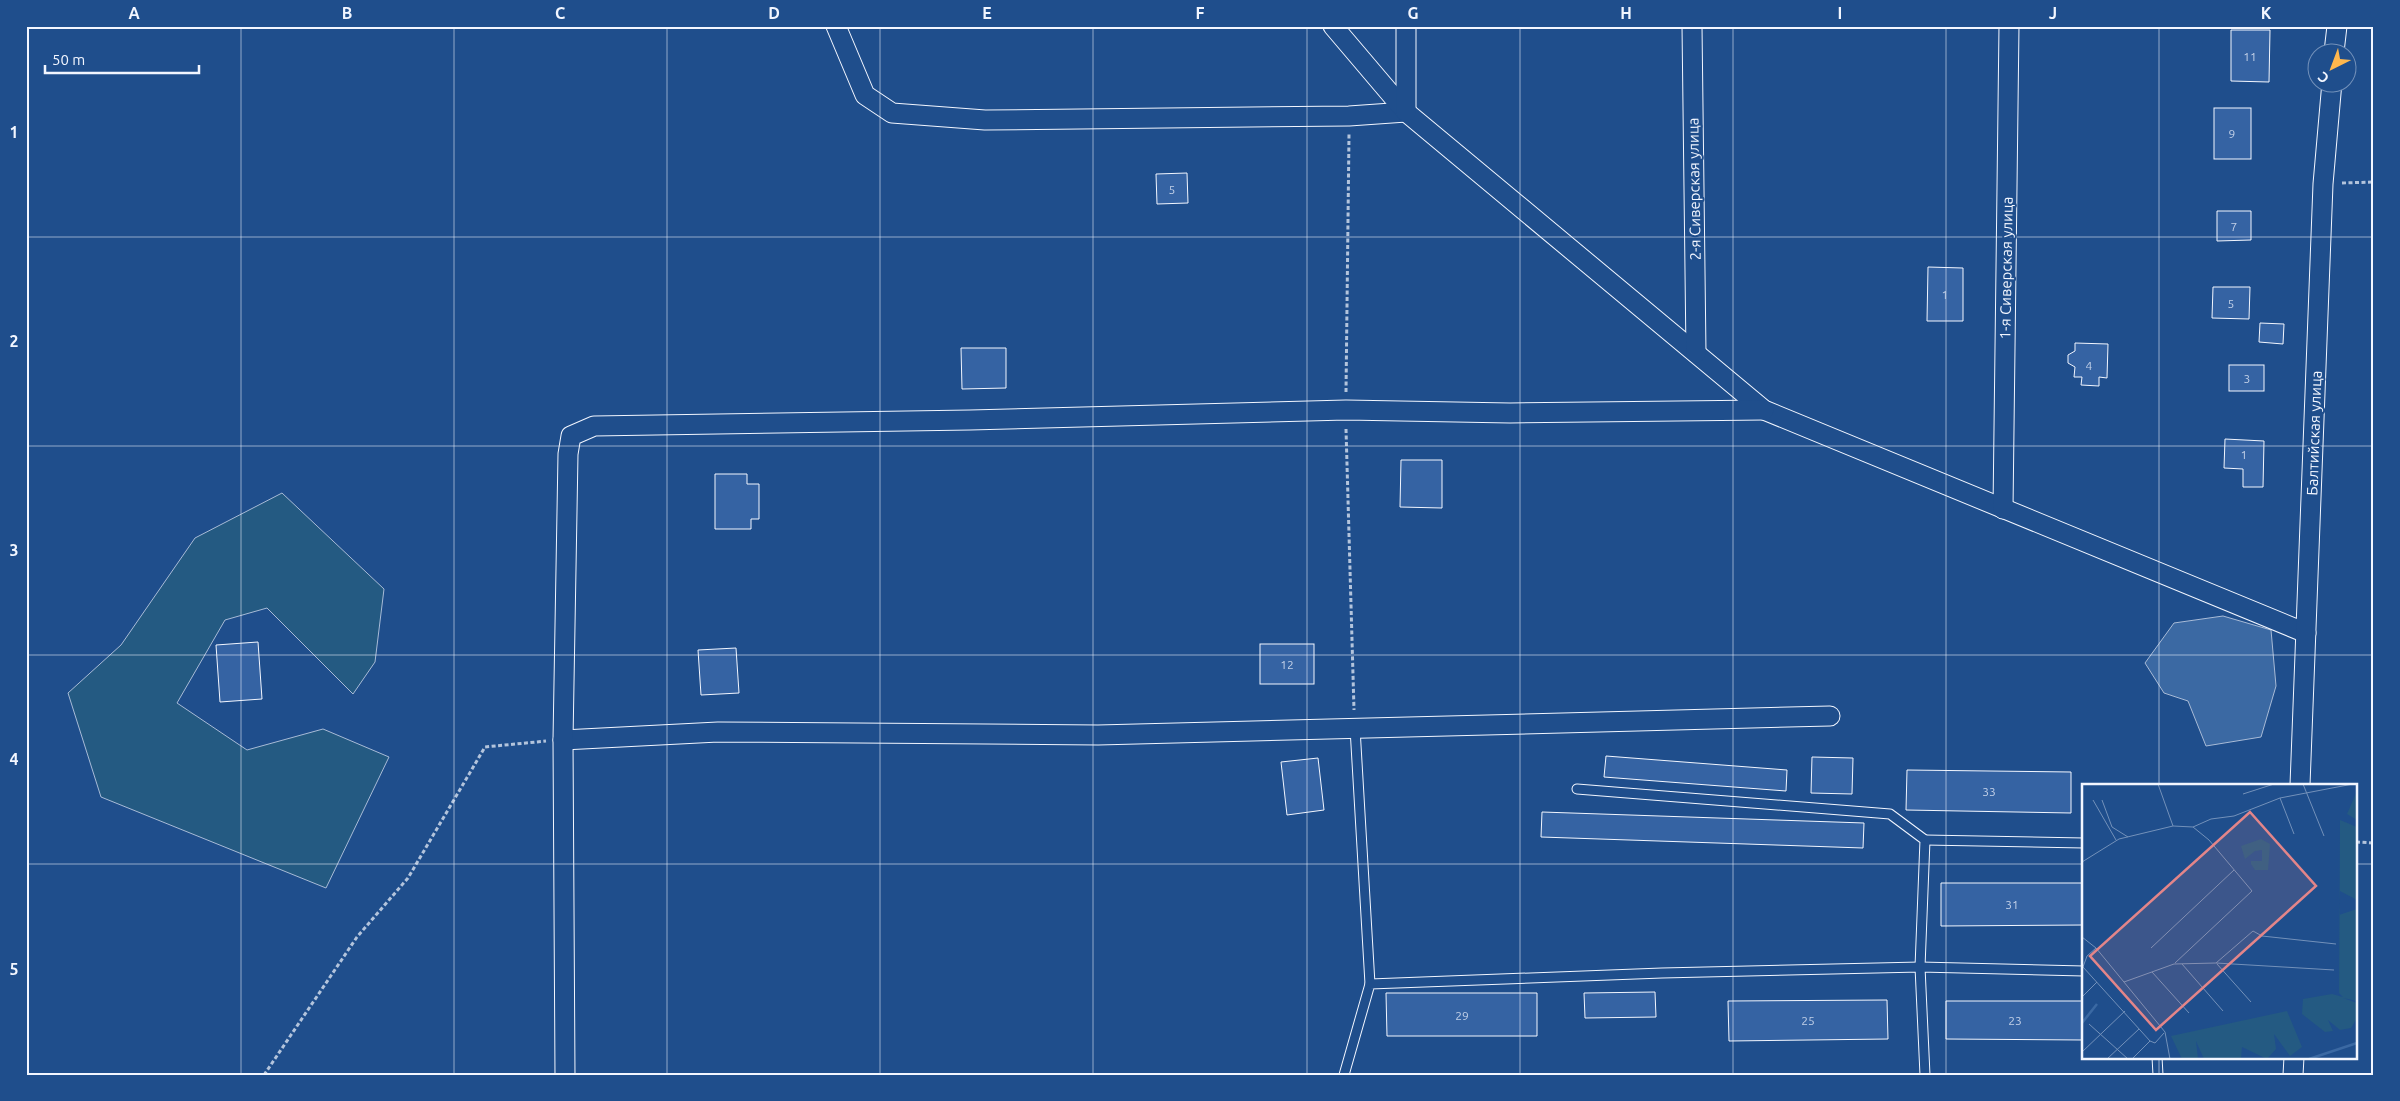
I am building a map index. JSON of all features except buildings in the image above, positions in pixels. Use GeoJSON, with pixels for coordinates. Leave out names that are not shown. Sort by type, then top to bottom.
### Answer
{"type":"FeatureCollection","features":[{"type":"Feature","properties":{"kind":"street"},"geometry":{"type":"LineString","coordinates":[[836,26],[865,96],[892,113],[995,120],[1349,116],[1406,112]]}},
{"type":"Feature","properties":{"kind":"street"},"geometry":{"type":"LineString","coordinates":[[1333,26],[1406,112],[1764,410],[2306,633]]}},
{"type":"Feature","properties":{"kind":"street"},"geometry":{"type":"LineString","coordinates":[[1406,26],[1406,112]]}},
{"type":"Feature","properties":{"kind":"street","name":"2-я Сиверская улица"},"geometry":{"type":"LineString","coordinates":[[1692,26],[1696,352]]}},
{"type":"Feature","properties":{"kind":"street","name":"1-я Сиверская улица"},"geometry":{"type":"LineString","coordinates":[[2002,509],[2009,26]]}},
{"type":"Feature","properties":{"kind":"street"},"geometry":{"type":"LineString","coordinates":[[2335,42],[2336,26]]}},
{"type":"Feature","properties":{"kind":"street","name":"Балтийская улица"},"geometry":{"type":"LineString","coordinates":[[2300,784],[2323,184],[2331,92]]}},
{"type":"Feature","properties":{"kind":"street"},"geometry":{"type":"LineString","coordinates":[[565,1075],[563,740],[568,454],[571,436],[594,426],[1017,419],[1346,410],[1510,413],[1764,410]]}},
{"type":"Feature","properties":{"kind":"street"},"geometry":{"type":"LineString","coordinates":[[563,740],[718,732],[1098,735],[1830,716]]}},
{"type":"Feature","properties":{"kind":"street"},"geometry":{"type":"LineString","coordinates":[[2293,1075],[2294,1058]]}},
{"type":"Feature","properties":{"kind":"lane"},"geometry":{"type":"LineString","coordinates":[[1344,1075],[1370,984],[1355,728]]}},
{"type":"Feature","properties":{"kind":"lane"},"geometry":{"type":"LineString","coordinates":[[1577,789],[1890,814],[1925,840],[2082,843]]}},
{"type":"Feature","properties":{"kind":"lane"},"geometry":{"type":"LineString","coordinates":[[1925,840],[1920,967],[1925,1075]]}},
{"type":"Feature","properties":{"kind":"lane"},"geometry":{"type":"LineString","coordinates":[[1370,984],[1662,973],[1920,967],[2082,971]]}},
{"type":"Feature","properties":{"kind":"lane"},"geometry":{"type":"LineString","coordinates":[[2157,1058],[2158,1075]]}},
{"type":"Feature","properties":{"kind":"path"},"geometry":{"type":"LineString","coordinates":[[2323,184],[2374,182]]}},
{"type":"Feature","properties":{"kind":"path"},"geometry":{"type":"LineString","coordinates":[[264,1075],[357,937],[408,878],[486,747],[563,740]]}},
{"type":"Feature","properties":{"kind":"path"},"geometry":{"type":"LineString","coordinates":[[2358,842],[2374,843]]}},
{"type":"Feature","properties":{"kind":"shaded area"},"geometry":{"type":"Polygon","coordinates":[[[282,493],[384,589],[375,662],[353,694],[267,608],[225,620],[177,703],[247,750],[323,729],[389,757],[326,888],[101,797],[68,693],[121,645],[195,538],[282,493]]]}},
{"type":"Feature","properties":{"kind":"shaded area"},"geometry":{"type":"Polygon","coordinates":[[[2223,616],[2271,630],[2276,686],[2261,737],[2206,746],[2188,701],[2164,693],[2145,663],[2174,623],[2223,616]]]}}]}
